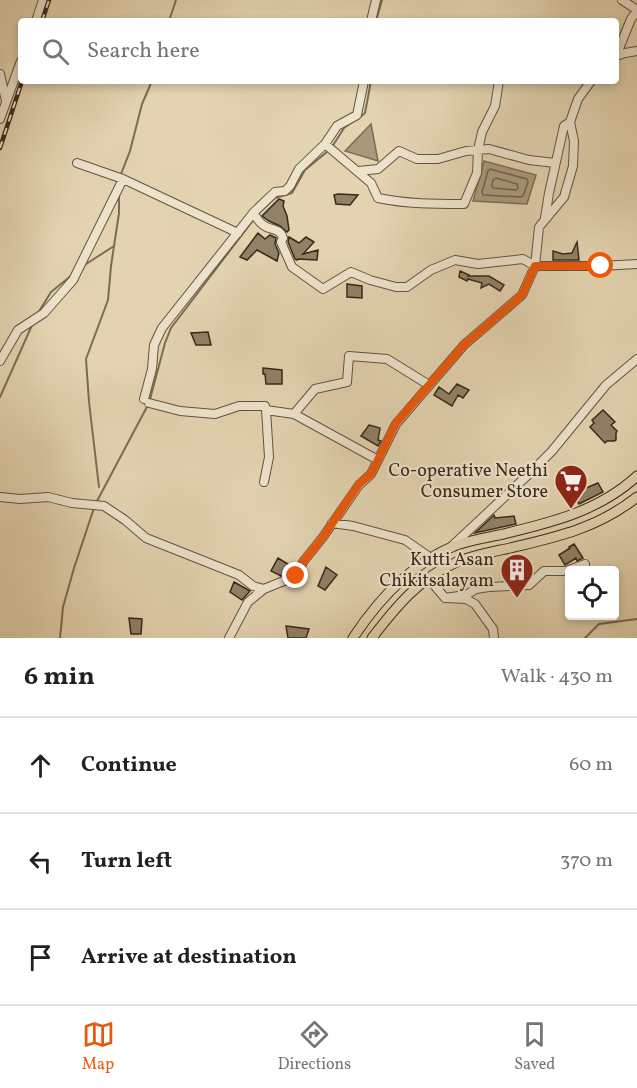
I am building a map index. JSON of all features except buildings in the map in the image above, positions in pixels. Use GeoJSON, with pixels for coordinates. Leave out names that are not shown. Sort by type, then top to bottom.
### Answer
{"type":"FeatureCollection","features":[{"type":"Feature","properties":{"kind":"main road"},"geometry":{"type":"LineString","coordinates":[[353,638],[391,589],[430,558],[463,543],[571,516],[603,501],[637,476]]}},
{"type":"Feature","properties":{"kind":"main road"},"geometry":{"type":"LineString","coordinates":[[372,638],[411,593],[456,562],[576,531],[612,514],[637,497]]}},
{"type":"Feature","properties":{"kind":"street"},"geometry":{"type":"LineString","coordinates":[[37,18],[43,0]]}},
{"type":"Feature","properties":{"kind":"street"},"geometry":{"type":"LineString","coordinates":[[372,18],[376,0]]}},
{"type":"Feature","properties":{"kind":"street"},"geometry":{"type":"LineString","coordinates":[[619,49],[637,10],[622,0]]}},
{"type":"Feature","properties":{"kind":"street"},"geometry":{"type":"LineString","coordinates":[[619,55],[637,51]]}},
{"type":"Feature","properties":{"kind":"street"},"geometry":{"type":"LineString","coordinates":[[0,119],[18,69]]}},
{"type":"Feature","properties":{"kind":"street"},"geometry":{"type":"LineString","coordinates":[[0,74],[6,101]]}},
{"type":"Feature","properties":{"kind":"street"},"geometry":{"type":"LineString","coordinates":[[264,482],[269,457],[265,406],[239,406],[216,414],[180,411],[146,401],[154,345],[162,327],[253,213],[275,192],[285,191],[298,169],[325,144],[337,126],[357,115],[363,84]]}},
{"type":"Feature","properties":{"kind":"street"},"geometry":{"type":"LineString","coordinates":[[325,144],[370,183],[378,198],[394,202],[464,204],[477,173],[482,132],[495,106],[499,84]]}},
{"type":"Feature","properties":{"kind":"street"},"geometry":{"type":"LineString","coordinates":[[229,638],[248,602],[264,590],[296,576],[303,562],[359,484],[371,474],[396,423],[464,345],[522,295],[535,266],[539,227],[564,197],[573,166],[574,141],[570,122],[578,99],[589,84]]}},
{"type":"Feature","properties":{"kind":"street"},"geometry":{"type":"LineString","coordinates":[[545,220],[564,126],[570,122]]}},
{"type":"Feature","properties":{"kind":"street"},"geometry":{"type":"LineString","coordinates":[[358,171],[378,169],[399,151],[417,159],[438,159],[466,151],[489,149],[529,160],[555,163]]}},
{"type":"Feature","properties":{"kind":"street"},"geometry":{"type":"LineString","coordinates":[[77,163],[123,179],[238,233]]}},
{"type":"Feature","properties":{"kind":"street"},"geometry":{"type":"LineString","coordinates":[[0,360],[18,330],[44,313],[73,280],[123,179]]}},
{"type":"Feature","properties":{"kind":"street"},"geometry":{"type":"LineString","coordinates":[[253,213],[264,226],[273,228],[282,234],[281,242],[292,267],[323,289],[351,272],[396,287],[407,287],[431,270],[455,260],[478,264],[523,259],[535,266],[637,264]]}},
{"type":"Feature","properties":{"kind":"street"},"geometry":{"type":"LineString","coordinates":[[294,414],[315,389],[347,382],[349,356],[387,359],[429,385]]}},
{"type":"Feature","properties":{"kind":"street"},"geometry":{"type":"LineString","coordinates":[[451,548],[552,451],[606,386],[637,359]]}},
{"type":"Feature","properties":{"kind":"street"},"geometry":{"type":"LineString","coordinates":[[266,410],[294,414],[378,460]]}},
{"type":"Feature","properties":{"kind":"street"},"geometry":{"type":"LineString","coordinates":[[0,497],[20,499],[48,497],[72,503],[104,506],[146,538],[239,575],[253,586],[264,590]]}},
{"type":"Feature","properties":{"kind":"street"},"geometry":{"type":"LineString","coordinates":[[332,523],[353,526],[405,540],[430,558]]}},
{"type":"Feature","properties":{"kind":"street"},"geometry":{"type":"LineString","coordinates":[[445,598],[465,595],[476,589],[529,585],[544,571],[566,571],[585,564]]}},
{"type":"Feature","properties":{"kind":"street"},"geometry":{"type":"LineString","coordinates":[[429,579],[445,598],[466,599],[475,604],[493,629],[494,638]]}},
{"type":"Feature","properties":{"kind":"water"},"geometry":{"type":"Polygon","coordinates":[[[371,124],[378,161],[345,151],[371,124]]]}},
{"type":"Feature","properties":{"kind":"water"},"geometry":{"type":"Polygon","coordinates":[[[484,161],[536,175],[527,204],[473,201],[484,161]]]}},
{"type":"Feature","properties":{"kind":"waterway"},"geometry":{"type":"LineString","coordinates":[[170,18],[176,0]]}},
{"type":"Feature","properties":{"kind":"waterway"},"geometry":{"type":"LineString","coordinates":[[377,18],[382,0]]}},
{"type":"Feature","properties":{"kind":"waterway"},"geometry":{"type":"LineString","coordinates":[[121,174],[130,151],[142,104],[151,84]]}},
{"type":"Feature","properties":{"kind":"waterway"},"geometry":{"type":"LineString","coordinates":[[360,117],[365,113],[370,84]]}},
{"type":"Feature","properties":{"kind":"waterway"},"geometry":{"type":"LineString","coordinates":[[332,147],[344,128],[355,120]]}},
{"type":"Feature","properties":{"kind":"waterway"},"geometry":{"type":"LineString","coordinates":[[96,503],[149,403],[171,328],[257,215],[275,198],[292,193],[305,170],[328,151]]}},
{"type":"Feature","properties":{"kind":"waterway"},"geometry":{"type":"LineString","coordinates":[[99,487],[86,359],[108,300],[119,213],[119,195]]}},
{"type":"Feature","properties":{"kind":"waterway"},"geometry":{"type":"LineString","coordinates":[[83,266],[114,246]]}},
{"type":"Feature","properties":{"kind":"waterway"},"geometry":{"type":"LineString","coordinates":[[38,313],[51,292],[72,275]]}},
{"type":"Feature","properties":{"kind":"waterway"},"geometry":{"type":"LineString","coordinates":[[0,397],[33,323]]}},
{"type":"Feature","properties":{"kind":"waterway"},"geometry":{"type":"LineString","coordinates":[[60,638],[63,607],[94,508]]}},
{"type":"Feature","properties":{"kind":"waterway"},"geometry":{"type":"LineString","coordinates":[[585,638],[599,624],[637,619]]}},
{"type":"Feature","properties":{"kind":"railway"},"geometry":{"type":"LineString","coordinates":[[43,18],[49,0]]}},
{"type":"Feature","properties":{"kind":"railway"},"geometry":{"type":"LineString","coordinates":[[0,148],[21,84]]}},
{"type":"Feature","properties":{"kind":"place","name":"Co-operative Neethi Consumer Store"},"geometry":{"type":"Point","coordinates":[571,510]}},
{"type":"Feature","properties":{"kind":"place","name":"Kutti Asan Chikitsalayam"},"geometry":{"type":"Point","coordinates":[517,599]}},
{"type":"Feature","properties":{"kind":"route"},"geometry":{"type":"LineString","coordinates":[[296,576],[303,562],[359,484],[371,474],[396,423],[464,345],[522,295],[535,266],[601,266]]}}]}
